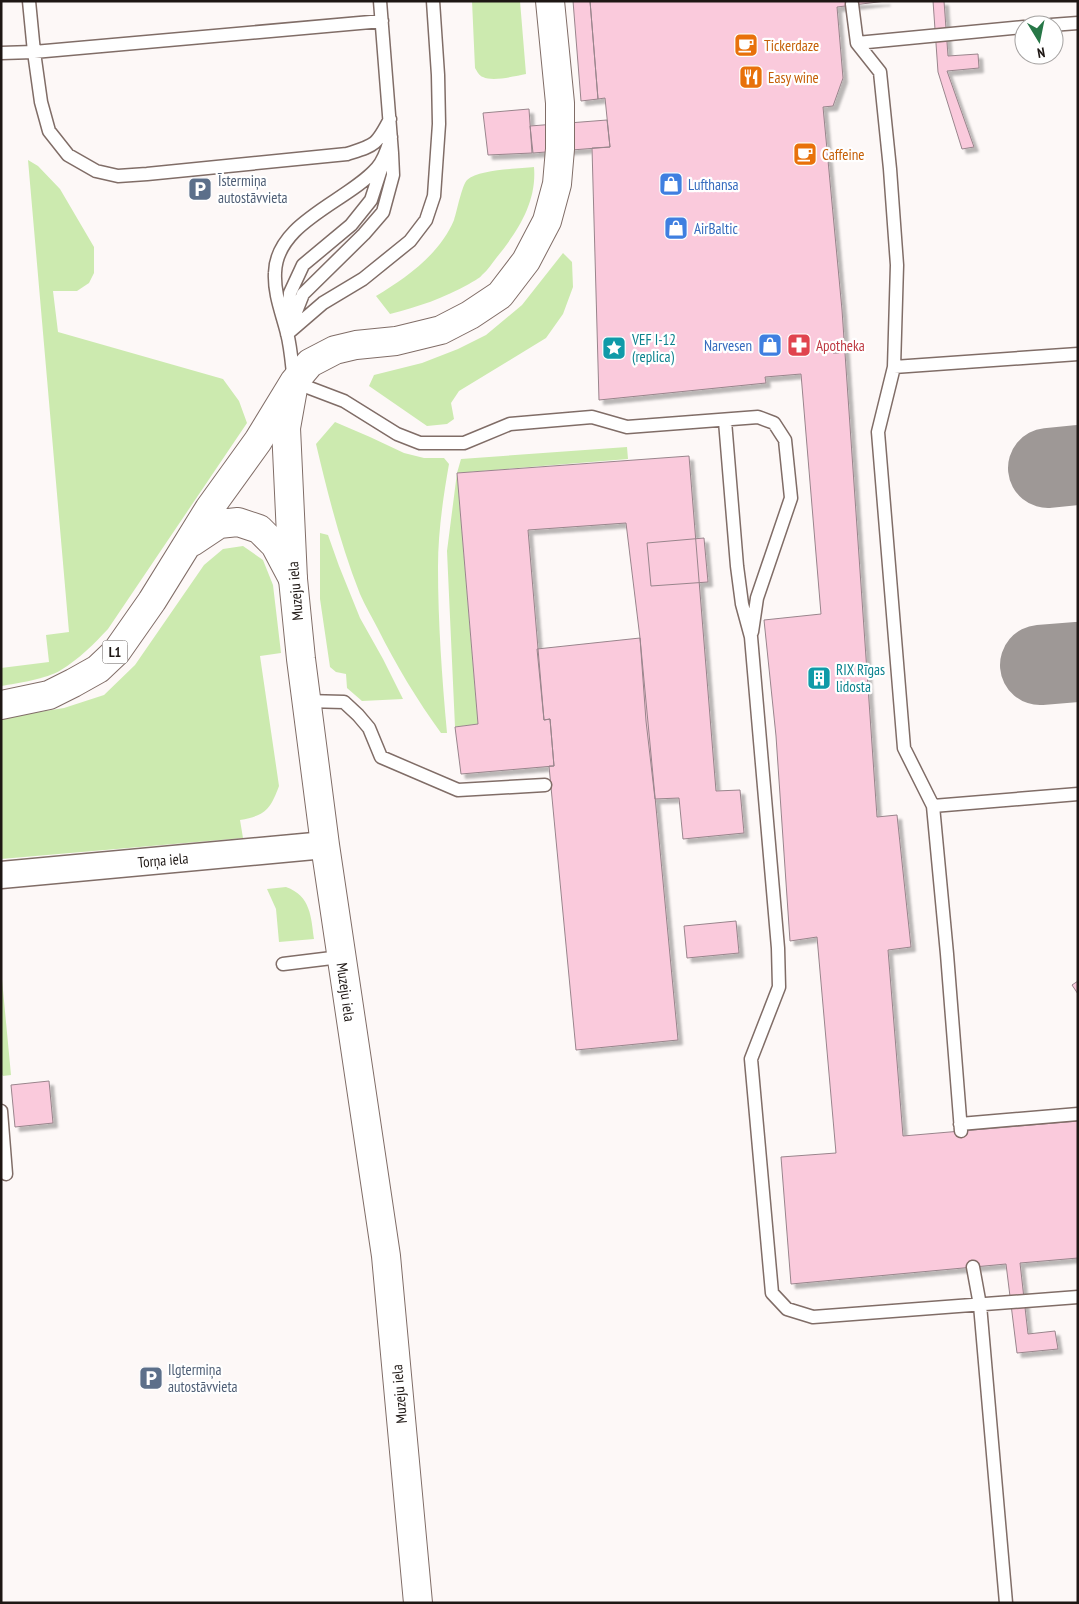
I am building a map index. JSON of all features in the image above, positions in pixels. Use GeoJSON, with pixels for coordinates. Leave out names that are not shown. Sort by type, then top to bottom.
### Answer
{"type":"FeatureCollection","features":[{"type":"Feature","properties":{"kind":"street"},"geometry":{"type":"LineString","coordinates":[[187,546],[209,509],[258,441],[294,382],[310,363],[335,350],[356,345],[396,341],[441,330],[470,315],[500,295],[526,262],[546,221],[557,184],[560,149],[560,103],[550,1]]}},
{"type":"Feature","properties":{"kind":"street","name":"Muzeju iela"},"geometry":{"type":"LineString","coordinates":[[294,382],[286,428],[293,579],[306,701],[340,957],[386,1256],[418,1603]]}},
{"type":"Feature","properties":{"kind":"street"},"geometry":{"type":"LineString","coordinates":[[187,546],[219,524],[238,522],[259,529],[275,545],[293,579]]}},
{"type":"Feature","properties":{"kind":"street","name":"L1"},"geometry":{"type":"LineString","coordinates":[[1,705],[49,695],[73,684],[98,669],[117,651],[134,628],[187,546]]}},
{"type":"Feature","properties":{"kind":"street","name":"Torņa iela"},"geometry":{"type":"LineString","coordinates":[[1,875],[325,845]]}},
{"type":"Feature","properties":{"kind":"lane"},"geometry":{"type":"LineString","coordinates":[[29,1],[41,102],[49,131],[68,154],[96,171],[118,176],[347,154],[373,146],[382,135],[390,119]]}},
{"type":"Feature","properties":{"kind":"lane"},"geometry":{"type":"LineString","coordinates":[[287,334],[303,294],[364,234],[383,212],[393,175],[392,137],[380,1]]}},
{"type":"Feature","properties":{"kind":"lane"},"geometry":{"type":"LineString","coordinates":[[287,334],[323,303],[363,279],[410,240],[426,220],[434,196],[439,124],[433,1]]}},
{"type":"Feature","properties":{"kind":"lane"},"geometry":{"type":"LineString","coordinates":[[852,4],[856,42],[880,72],[890,169],[897,265],[894,367],[878,432],[904,748],[933,806],[947,954],[960,1128],[1078,1114]]}},
{"type":"Feature","properties":{"kind":"lane"},"geometry":{"type":"LineString","coordinates":[[1,53],[34,52],[382,21]]}},
{"type":"Feature","properties":{"kind":"lane"},"geometry":{"type":"LineString","coordinates":[[1064,24],[1078,22]]}},
{"type":"Feature","properties":{"kind":"lane"},"geometry":{"type":"LineString","coordinates":[[856,42],[1014,28]]}},
{"type":"Feature","properties":{"kind":"lane"},"geometry":{"type":"LineString","coordinates":[[287,334],[290,293],[303,265],[351,225],[371,200],[392,137]]}},
{"type":"Feature","properties":{"kind":"lane"},"geometry":{"type":"LineString","coordinates":[[392,137],[378,167],[365,180],[311,218],[289,237],[278,253],[275,273],[278,304],[287,334],[294,382],[344,401],[397,434],[420,443],[464,443],[510,424],[592,417],[627,427],[758,418],[774,423],[785,440],[791,498],[757,598],[751,637]]}},
{"type":"Feature","properties":{"kind":"lane"},"geometry":{"type":"LineString","coordinates":[[894,367],[1078,354]]}},
{"type":"Feature","properties":{"kind":"lane"},"geometry":{"type":"LineString","coordinates":[[725,421],[737,566],[742,604],[751,637],[777,938],[779,987],[752,1059],[772,1294],[787,1309],[813,1317],[1078,1297]]}},
{"type":"Feature","properties":{"kind":"lane"},"geometry":{"type":"LineString","coordinates":[[306,701],[344,702],[358,714],[369,728],[381,757],[458,790],[545,785]]}},
{"type":"Feature","properties":{"kind":"lane"},"geometry":{"type":"LineString","coordinates":[[933,806],[1078,794]]}},
{"type":"Feature","properties":{"kind":"lane"},"geometry":{"type":"LineString","coordinates":[[283,964],[340,957]]}},
{"type":"Feature","properties":{"kind":"lane"},"geometry":{"type":"LineString","coordinates":[[1,1111],[6,1174]]}},
{"type":"Feature","properties":{"kind":"lane"},"geometry":{"type":"LineString","coordinates":[[973,1267],[980,1305],[1006,1603]]}},
{"type":"Feature","properties":{"kind":"green space"},"geometry":{"type":"Polygon","coordinates":[[[472,1],[520,1],[526,74],[492,79],[478,73],[475,68],[472,1]]]}},
{"type":"Feature","properties":{"kind":"green space"},"geometry":{"type":"Polygon","coordinates":[[[28,160],[38,166],[60,189],[94,247],[94,273],[89,283],[77,291],[53,291],[58,332],[223,379],[239,401],[247,423],[108,629],[86,651],[61,670],[40,678],[1,686],[1,668],[49,662],[46,635],[69,632],[28,160]]]}},
{"type":"Feature","properties":{"kind":"green space"},"geometry":{"type":"Polygon","coordinates":[[[534,167],[534,180],[529,204],[519,226],[484,273],[476,280],[450,294],[390,314],[376,296],[410,273],[440,244],[454,220],[461,192],[467,180],[473,176],[489,172],[534,167]]]}},
{"type":"Feature","properties":{"kind":"green space"},"geometry":{"type":"Polygon","coordinates":[[[563,253],[572,262],[573,287],[563,314],[546,338],[459,391],[451,403],[454,419],[447,424],[427,426],[369,386],[374,375],[422,363],[458,349],[486,335],[522,305],[563,253]]]}},
{"type":"Feature","properties":{"kind":"green space"},"geometry":{"type":"Polygon","coordinates":[[[335,422],[404,453],[424,458],[444,458],[449,464],[441,515],[438,567],[447,733],[441,733],[407,682],[364,603],[353,576],[335,520],[316,444],[335,422]]]}},
{"type":"Feature","properties":{"kind":"green space"},"geometry":{"type":"Polygon","coordinates":[[[627,447],[628,459],[457,473],[461,459],[627,447]]]}},
{"type":"Feature","properties":{"kind":"green space"},"geometry":{"type":"Polygon","coordinates":[[[457,473],[478,724],[455,727],[447,551],[457,473]]]}},
{"type":"Feature","properties":{"kind":"green space"},"geometry":{"type":"Polygon","coordinates":[[[320,533],[328,535],[360,618],[403,699],[362,701],[347,688],[346,674],[336,672],[330,667],[320,599],[320,533]]]}},
{"type":"Feature","properties":{"kind":"green space"},"geometry":{"type":"Polygon","coordinates":[[[243,546],[263,560],[273,585],[281,653],[260,656],[279,786],[270,806],[256,816],[240,820],[243,838],[1,859],[1,718],[64,708],[104,695],[135,665],[204,565],[223,549],[243,546]]]}},
{"type":"Feature","properties":{"kind":"green space"},"geometry":{"type":"Polygon","coordinates":[[[286,887],[301,896],[305,902],[310,915],[314,939],[279,942],[276,909],[267,889],[286,887]]]}},
{"type":"Feature","properties":{"kind":"green space"},"geometry":{"type":"Polygon","coordinates":[[[1,969],[11,1075],[3,1076],[1,1073],[1,969]]]}},
{"type":"Feature","properties":{"kind":"building"},"geometry":{"type":"Polygon","coordinates":[[[573,1],[590,1],[598,99],[581,101],[573,1]]]}},
{"type":"Feature","properties":{"kind":"building","name":"RIX Rīgas lidosta"},"geometry":{"type":"Polygon","coordinates":[[[590,1],[886,1],[837,7],[843,78],[833,106],[823,107],[842,310],[877,817],[897,815],[911,947],[888,950],[903,1136],[1078,1121],[1078,1258],[1020,1263],[1028,1334],[1055,1331],[1058,1349],[1017,1353],[1006,1264],[791,1284],[781,1157],[836,1153],[817,937],[790,941],[776,736],[764,620],[821,614],[801,374],[765,377],[766,383],[599,400],[592,148],[610,147],[605,98],[598,99],[590,1]]]}},
{"type":"Feature","properties":{"kind":"building"},"geometry":{"type":"Polygon","coordinates":[[[933,1],[944,1],[948,56],[978,54],[979,68],[947,71],[974,147],[962,149],[938,72],[933,1]]]}},
{"type":"Feature","properties":{"kind":"building"},"geometry":{"type":"Polygon","coordinates":[[[529,109],[532,153],[488,155],[483,113],[529,109]]]}},
{"type":"Feature","properties":{"kind":"building"},"geometry":{"type":"Polygon","coordinates":[[[607,120],[610,147],[533,153],[530,126],[607,120]]]}},
{"type":"Feature","properties":{"kind":"building"},"geometry":{"type":"Polygon","coordinates":[[[838,348],[839,353],[833,353],[832,349],[838,348]]]}},
{"type":"Feature","properties":{"kind":"building"},"geometry":{"type":"Polygon","coordinates":[[[689,456],[716,791],[740,790],[744,833],[683,839],[679,798],[655,799],[646,721],[640,638],[626,523],[528,530],[544,720],[550,719],[554,766],[461,774],[455,727],[478,724],[457,473],[689,456]]]}},
{"type":"Feature","properties":{"kind":"building"},"geometry":{"type":"Polygon","coordinates":[[[704,538],[708,582],[651,586],[647,543],[704,538]]]}},
{"type":"Feature","properties":{"kind":"building"},"geometry":{"type":"Polygon","coordinates":[[[640,638],[678,1040],[576,1050],[549,766],[554,766],[550,719],[544,720],[537,649],[640,638]]]}},
{"type":"Feature","properties":{"kind":"building"},"geometry":{"type":"Polygon","coordinates":[[[736,921],[739,953],[687,958],[684,926],[736,921]]]}},
{"type":"Feature","properties":{"kind":"building"},"geometry":{"type":"Polygon","coordinates":[[[1078,981],[1078,994],[1072,985],[1078,981]]]}},
{"type":"Feature","properties":{"kind":"building"},"geometry":{"type":"Polygon","coordinates":[[[49,1081],[53,1123],[15,1127],[11,1085],[49,1081]]]}},
{"type":"Feature","properties":{"kind":"taxiway"},"geometry":{"type":"LineString","coordinates":[[1048,468],[1078,465]]}},
{"type":"Feature","properties":{"kind":"taxiway"},"geometry":{"type":"LineString","coordinates":[[1040,665],[1078,662]]}},
{"type":"Feature","properties":{"kind":"place","name":"Tickerdaze"},"geometry":{"type":"Point","coordinates":[746,45]}},
{"type":"Feature","properties":{"kind":"place","name":"Easy wine"},"geometry":{"type":"Point","coordinates":[751,77]}},
{"type":"Feature","properties":{"kind":"place","name":"Caffeine"},"geometry":{"type":"Point","coordinates":[805,154]}},
{"type":"Feature","properties":{"kind":"place","name":"Lufthansa"},"geometry":{"type":"Point","coordinates":[671,184]}},
{"type":"Feature","properties":{"kind":"place","name":"Īstermiņa autostāvvieta"},"geometry":{"type":"Point","coordinates":[200,189]}},
{"type":"Feature","properties":{"kind":"place","name":"AirBaltic"},"geometry":{"type":"Point","coordinates":[676,228]}},
{"type":"Feature","properties":{"kind":"place","name":"Narvesen"},"geometry":{"type":"Point","coordinates":[770,345]}},
{"type":"Feature","properties":{"kind":"place","name":"Apotheka"},"geometry":{"type":"Point","coordinates":[799,345]}},
{"type":"Feature","properties":{"kind":"place","name":"VEF I-12 (replica)"},"geometry":{"type":"Point","coordinates":[614,348]}},
{"type":"Feature","properties":{"kind":"place","name":"RIX Rīgas lidosta"},"geometry":{"type":"Point","coordinates":[819,678]}},
{"type":"Feature","properties":{"kind":"place","name":"Ilgtermiņa autostāvvieta"},"geometry":{"type":"Point","coordinates":[151,1378]}}]}
